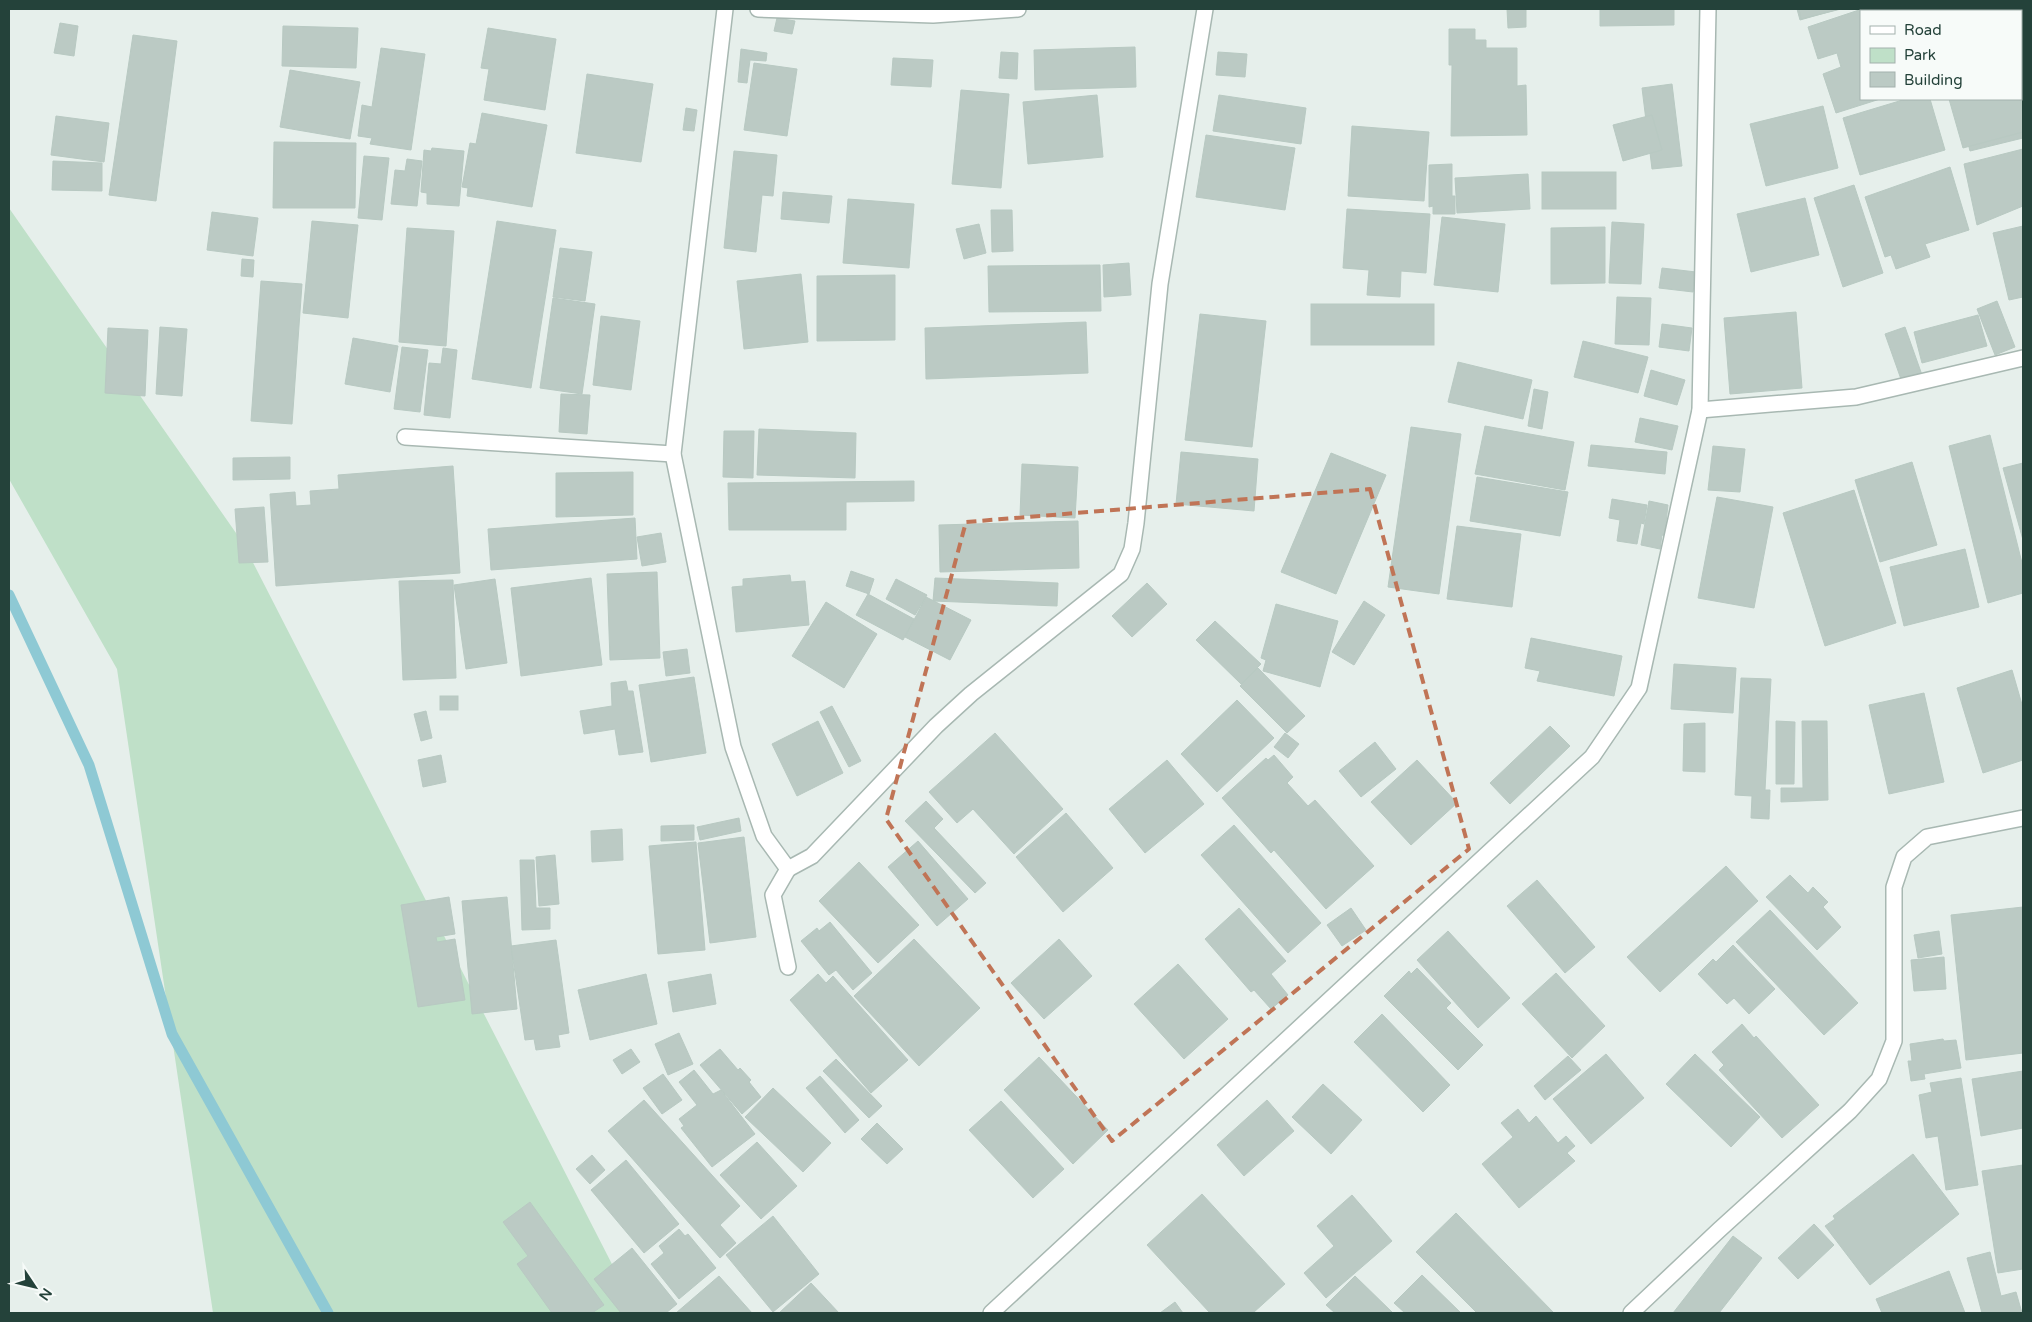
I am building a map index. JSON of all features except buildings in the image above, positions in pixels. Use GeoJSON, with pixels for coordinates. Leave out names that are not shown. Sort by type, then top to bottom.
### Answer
{"type":"FeatureCollection","features":[{"type":"Feature","properties":{"kind":"street"},"geometry":{"type":"LineString","coordinates":[[725,9],[673,454],[733,747],[764,836],[788,869]]}},
{"type":"Feature","properties":{"kind":"street"},"geometry":{"type":"LineString","coordinates":[[758,9],[933,15],[1018,9]]}},
{"type":"Feature","properties":{"kind":"street"},"geometry":{"type":"LineString","coordinates":[[788,966],[773,896],[788,869],[812,856],[936,726],[971,694],[1121,574],[1132,549],[1160,284],[1205,9]]}},
{"type":"Feature","properties":{"kind":"street"},"geometry":{"type":"LineString","coordinates":[[991,1313],[1592,757],[1638,688],[1700,410],[1708,9]]}},
{"type":"Feature","properties":{"kind":"street"},"geometry":{"type":"LineString","coordinates":[[1700,410],[1856,397],[2023,358]]}},
{"type":"Feature","properties":{"kind":"street"},"geometry":{"type":"LineString","coordinates":[[405,437],[673,454]]}},
{"type":"Feature","properties":{"kind":"street"},"geometry":{"type":"LineString","coordinates":[[1631,1313],[1850,1111],[1879,1078],[1894,1041],[1894,887],[1904,858],[1927,837],[2023,818]]}},
{"type":"Feature","properties":{"kind":"highlighted area"},"geometry":{"type":"Polygon","coordinates":[[[1370,489],[1469,849],[1112,1141],[886,819],[966,522],[1370,489]]]}},
{"type":"Feature","properties":{"kind":"green space"},"geometry":{"type":"Polygon","coordinates":[[[9,208],[243,543],[637,1313],[213,1313],[117,669],[9,479],[9,208]]]}},
{"type":"Feature","properties":{"kind":"waterway"},"geometry":{"type":"LineString","coordinates":[[9,595],[89,765],[172,1034],[328,1313]]}}]}
